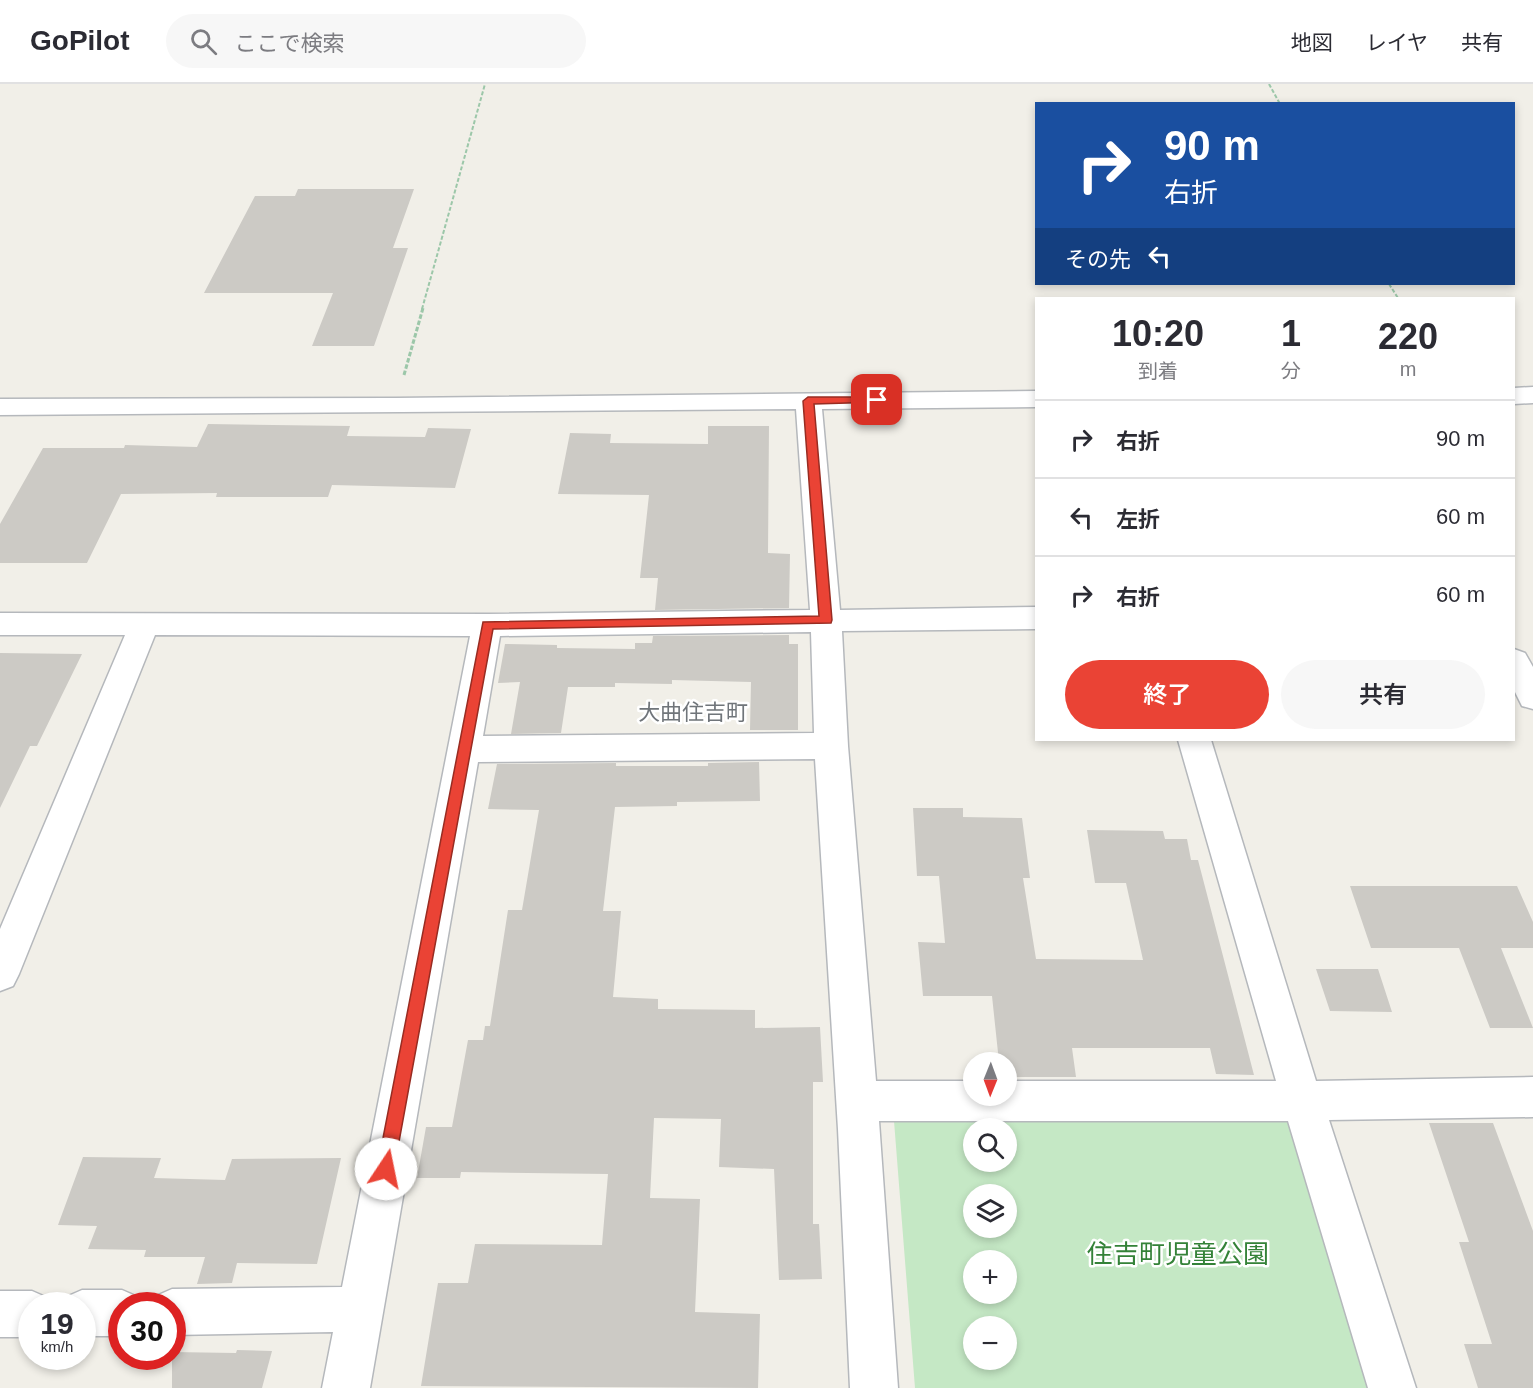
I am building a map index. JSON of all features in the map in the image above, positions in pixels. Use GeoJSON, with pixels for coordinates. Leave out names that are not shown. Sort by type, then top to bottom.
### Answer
{"type":"FeatureCollection","features":[{"type":"Feature","properties":{"kind":"street"},"geometry":{"type":"LineString","coordinates":[[1515,396],[1533,396]]}},
{"type":"Feature","properties":{"kind":"street"},"geometry":{"type":"LineString","coordinates":[[0,407],[396,406],[1035,399]]}},
{"type":"Feature","properties":{"kind":"street"},"geometry":{"type":"LineString","coordinates":[[808,401],[826,620],[831,746],[857,1101],[874,1388]]}},
{"type":"Feature","properties":{"kind":"street"},"geometry":{"type":"LineString","coordinates":[[0,624],[487,625],[1035,618]]}},
{"type":"Feature","properties":{"kind":"street"},"geometry":{"type":"LineString","coordinates":[[0,974],[145,623]]}},
{"type":"Feature","properties":{"kind":"street"},"geometry":{"type":"LineString","coordinates":[[346,1388],[487,625]]}},
{"type":"Feature","properties":{"kind":"street"},"geometry":{"type":"LineString","coordinates":[[1515,663],[1533,697]]}},
{"type":"Feature","properties":{"kind":"street"},"geometry":{"type":"LineString","coordinates":[[1195,741],[1302,1101],[1392,1388]]}},
{"type":"Feature","properties":{"kind":"street"},"geometry":{"type":"LineString","coordinates":[[464,749],[831,746]]}},
{"type":"Feature","properties":{"kind":"street"},"geometry":{"type":"LineString","coordinates":[[857,1101],[1302,1101],[1533,1097]]}},
{"type":"Feature","properties":{"kind":"street"},"geometry":{"type":"LineString","coordinates":[[186,1312],[359,1310]]}},
{"type":"Feature","properties":{"kind":"street"},"geometry":{"type":"LineString","coordinates":[[0,1314],[18,1314]]}},
{"type":"Feature","properties":{"kind":"path"},"geometry":{"type":"LineString","coordinates":[[396,406],[485,84]]}},
{"type":"Feature","properties":{"kind":"path"},"geometry":{"type":"LineString","coordinates":[[1269,84],[1279,102]]}},
{"type":"Feature","properties":{"kind":"green space","name":"住吉町児童公園"},"geometry":{"type":"Polygon","coordinates":[[[1293,1118],[1370,1388],[915,1388],[894,1121],[963,1120],[963,1172],[1017,1172],[1017,1120],[1293,1118]]]}},
{"type":"Feature","properties":{"kind":"building"},"geometry":{"type":"Polygon","coordinates":[[[298,189],[414,189],[393,248],[408,248],[374,346],[312,346],[333,293],[204,293],[255,196],[295,196],[298,189]]]}},
{"type":"Feature","properties":{"kind":"building"},"geometry":{"type":"Polygon","coordinates":[[[208,424],[350,426],[347,436],[425,437],[428,428],[471,429],[455,488],[332,485],[328,497],[216,497],[217,493],[121,494],[87,563],[0,563],[0,524],[43,448],[124,448],[125,445],[197,447],[208,424]]]}},
{"type":"Feature","properties":{"kind":"building"},"geometry":{"type":"Polygon","coordinates":[[[708,426],[769,426],[768,553],[790,554],[789,608],[655,610],[658,578],[640,578],[649,495],[558,494],[570,433],[611,434],[610,443],[708,444],[708,426]]]}},
{"type":"Feature","properties":{"kind":"building"},"geometry":{"type":"Polygon","coordinates":[[[789,635],[789,644],[798,644],[798,730],[750,730],[751,682],[672,680],[672,684],[615,683],[615,687],[568,687],[561,733],[511,734],[520,682],[498,683],[505,644],[557,645],[557,648],[635,649],[635,643],[652,643],[653,636],[789,635]]]}},
{"type":"Feature","properties":{"kind":"building"},"geometry":{"type":"Polygon","coordinates":[[[0,653],[82,654],[37,746],[30,746],[0,808],[0,653]]]}},
{"type":"Feature","properties":{"kind":"building"},"geometry":{"type":"Polygon","coordinates":[[[759,762],[760,801],[677,802],[677,806],[615,807],[603,911],[621,911],[613,997],[658,999],[658,1009],[755,1010],[755,1028],[820,1027],[823,1082],[813,1082],[813,1224],[819,1224],[822,1279],[779,1280],[774,1169],[719,1167],[721,1119],[654,1118],[650,1198],[700,1199],[695,1312],[760,1314],[758,1388],[421,1386],[438,1283],[468,1283],[475,1244],[602,1245],[608,1174],[461,1172],[460,1178],[417,1178],[426,1127],[452,1127],[468,1040],[483,1040],[485,1026],[490,1026],[508,910],[522,910],[539,810],[488,809],[497,764],[616,763],[616,766],[708,766],[708,763],[759,762]]]}},
{"type":"Feature","properties":{"kind":"building"},"geometry":{"type":"Polygon","coordinates":[[[913,808],[963,808],[963,817],[1022,818],[1030,878],[1023,878],[1036,959],[1143,960],[1126,883],[1095,883],[1087,830],[1163,831],[1165,839],[1187,839],[1191,860],[1198,860],[1254,1075],[1216,1074],[1210,1048],[1072,1048],[1076,1077],[1017,1077],[1017,1052],[998,1052],[992,996],[923,996],[918,942],[945,943],[939,876],[917,876],[913,808]]]}},
{"type":"Feature","properties":{"kind":"building"},"geometry":{"type":"Polygon","coordinates":[[[1350,886],[1517,886],[1533,922],[1533,948],[1501,948],[1533,1028],[1490,1028],[1459,948],[1371,948],[1350,886]]]}},
{"type":"Feature","properties":{"kind":"building"},"geometry":{"type":"Polygon","coordinates":[[[1316,969],[1378,969],[1392,1012],[1330,1011],[1316,969]]]}},
{"type":"Feature","properties":{"kind":"building"},"geometry":{"type":"Polygon","coordinates":[[[1429,1123],[1493,1123],[1533,1231],[1533,1388],[1478,1388],[1464,1344],[1492,1344],[1459,1242],[1469,1242],[1429,1123]]]}},
{"type":"Feature","properties":{"kind":"building"},"geometry":{"type":"Polygon","coordinates":[[[83,1157],[161,1158],[154,1178],[225,1180],[232,1159],[341,1158],[317,1264],[237,1263],[232,1283],[197,1284],[205,1257],[144,1257],[146,1250],[88,1249],[97,1226],[58,1225],[83,1157]]]}},
{"type":"Feature","properties":{"kind":"building"},"geometry":{"type":"Polygon","coordinates":[[[237,1350],[272,1351],[262,1388],[172,1388],[172,1370],[186,1370],[186,1352],[236,1353],[237,1350]]]}},
{"type":"Feature","properties":{"kind":"district","name":"大曲住吉町"},"geometry":{"type":"Point","coordinates":[693,712]}},
{"type":"Feature","properties":{"kind":"route"},"geometry":{"type":"LineString","coordinates":[[386,1169],[487,625],[826,620],[808,401],[877,400]]}}]}
